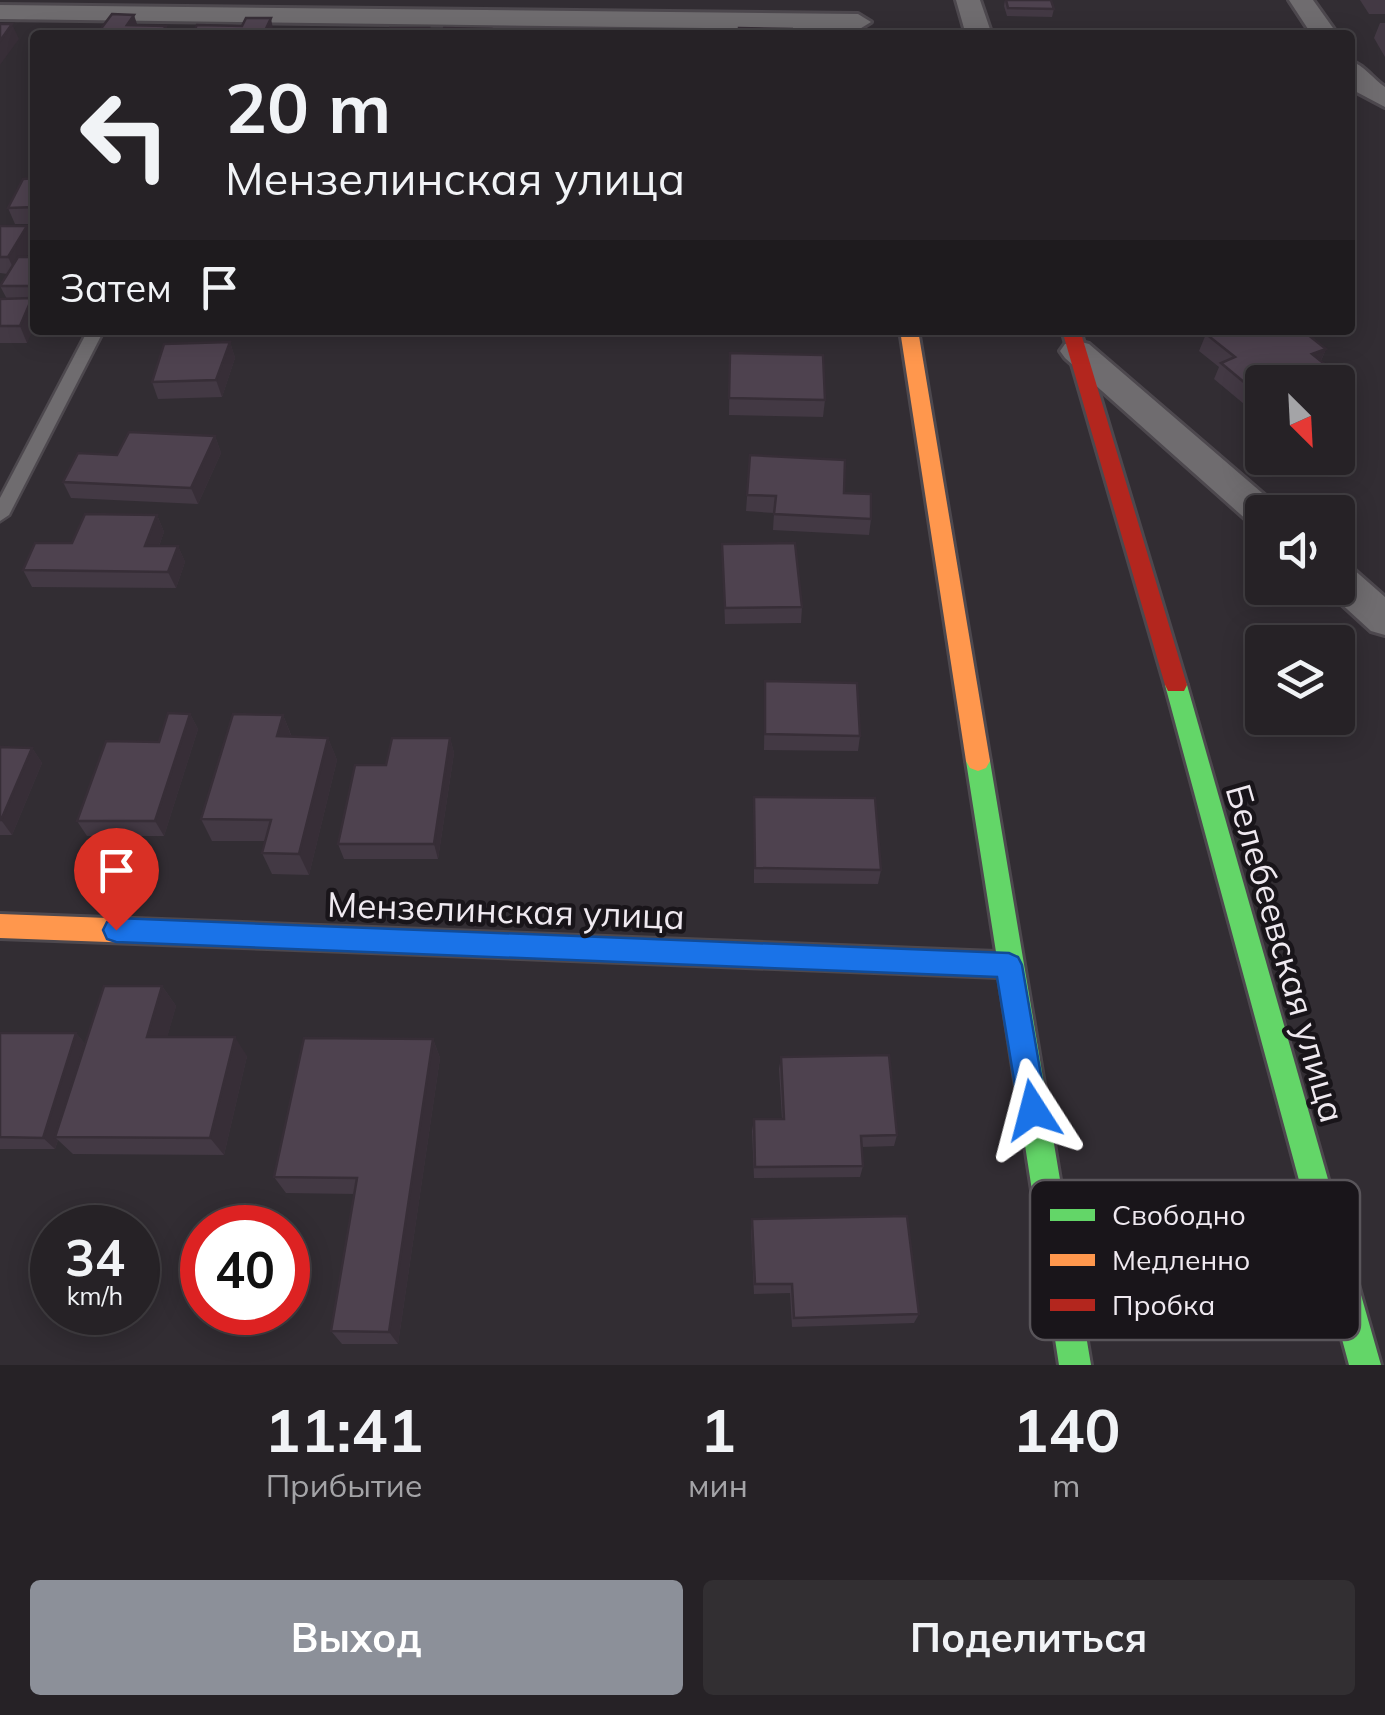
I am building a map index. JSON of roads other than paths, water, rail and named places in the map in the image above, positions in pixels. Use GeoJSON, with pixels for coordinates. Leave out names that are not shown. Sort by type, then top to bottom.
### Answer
{"type":"FeatureCollection","features":[{"type":"Feature","properties":{"kind":"street"},"geometry":{"type":"LineString","coordinates":[[968,0],[977,30]]}},
{"type":"Feature","properties":{"kind":"street"},"geometry":{"type":"LineString","coordinates":[[1301,0],[1322,30]]}},
{"type":"Feature","properties":{"kind":"street"},"geometry":{"type":"LineString","coordinates":[[0,12],[858,19]]}},
{"type":"Feature","properties":{"kind":"street"},"geometry":{"type":"LineString","coordinates":[[1355,76],[1385,99]]}},
{"type":"Feature","properties":{"kind":"street"},"geometry":{"type":"LineString","coordinates":[[910,335],[1045,1180]]}},
{"type":"Feature","properties":{"kind":"street"},"geometry":{"type":"LineString","coordinates":[[1074,340],[1245,496]]}},
{"type":"Feature","properties":{"kind":"street","name":"Белебеевская улица"},"geometry":{"type":"LineString","coordinates":[[1074,340],[1135,540],[1313,1180]]}},
{"type":"Feature","properties":{"kind":"street"},"geometry":{"type":"LineString","coordinates":[[1355,593],[1385,620]]}},
{"type":"Feature","properties":{"kind":"street","name":"Мензелинская улица"},"geometry":{"type":"LineString","coordinates":[[0,926],[1009,965]]}},
{"type":"Feature","properties":{"kind":"street"},"geometry":{"type":"LineString","coordinates":[[1072,1340],[1076,1365]]}},
{"type":"Feature","properties":{"kind":"street","name":"Белебеевская улица"},"geometry":{"type":"LineString","coordinates":[[1358,1340],[1365,1365]]}},
{"type":"Feature","properties":{"kind":"lane"},"geometry":{"type":"LineString","coordinates":[[0,515],[93,335]]}}]}
